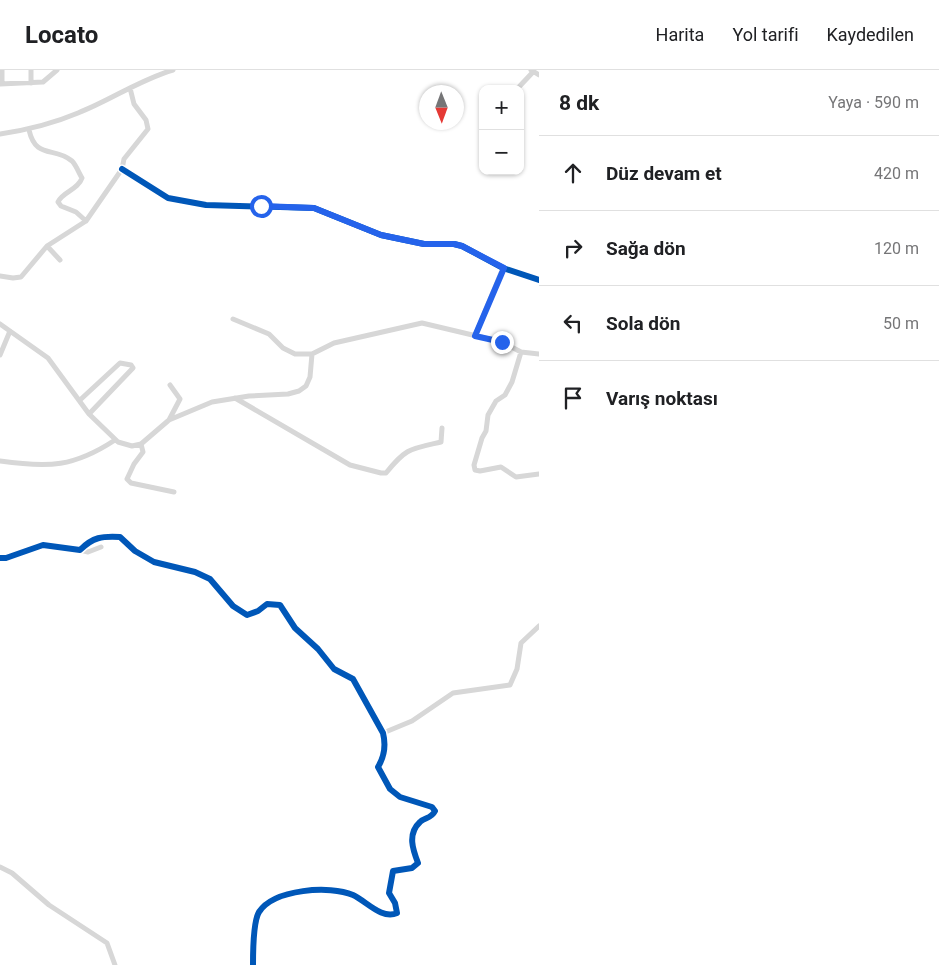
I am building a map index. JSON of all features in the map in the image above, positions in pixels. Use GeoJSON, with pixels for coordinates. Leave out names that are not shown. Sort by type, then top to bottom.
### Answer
{"type":"FeatureCollection","features":[{"type":"Feature","properties":{"kind":"street"},"geometry":{"type":"LineString","coordinates":[[2,70],[1,84],[43,82],[57,70]]}},
{"type":"Feature","properties":{"kind":"street"},"geometry":{"type":"LineString","coordinates":[[31,70],[31,84]]}},
{"type":"Feature","properties":{"kind":"street"},"geometry":{"type":"LineString","coordinates":[[0,134],[29,130],[79,113],[161,72],[173,70]]}},
{"type":"Feature","properties":{"kind":"street"},"geometry":{"type":"LineString","coordinates":[[520,85],[532,71],[539,75]]}},
{"type":"Feature","properties":{"kind":"street"},"geometry":{"type":"LineString","coordinates":[[0,276],[13,278],[21,276],[47,246],[86,221],[122,169],[124,160],[148,129],[146,120],[134,104],[130,88]]}},
{"type":"Feature","properties":{"kind":"street"},"geometry":{"type":"LineString","coordinates":[[29,130],[31,140],[37,147],[72,161],[82,178],[81,182],[60,197],[58,202],[61,206],[76,212],[86,221]]}},
{"type":"Feature","properties":{"kind":"street"},"geometry":{"type":"LineString","coordinates":[[122,169],[168,198],[206,205],[314,208],[381,235],[424,244],[454,244],[462,246],[504,268],[539,280]]}},
{"type":"Feature","properties":{"kind":"street"},"geometry":{"type":"LineString","coordinates":[[47,246],[60,260]]}},
{"type":"Feature","properties":{"kind":"street"},"geometry":{"type":"LineString","coordinates":[[475,336],[504,268]]}},
{"type":"Feature","properties":{"kind":"street"},"geometry":{"type":"LineString","coordinates":[[233,318],[269,334],[289,352],[312,354],[334,343],[396,330],[414,324],[438,326],[502,342],[521,352],[539,354]]}},
{"type":"Feature","properties":{"kind":"street"},"geometry":{"type":"LineString","coordinates":[[0,324],[48,358],[89,414],[116,440],[132,446],[141,444],[168,420],[180,399],[170,385]]}},
{"type":"Feature","properties":{"kind":"street"},"geometry":{"type":"LineString","coordinates":[[0,355],[10,332]]}},
{"type":"Feature","properties":{"kind":"street"},"geometry":{"type":"LineString","coordinates":[[521,352],[512,382],[505,395],[490,408],[486,431],[474,465],[475,470],[480,471],[501,467],[516,477],[539,474]]}},
{"type":"Feature","properties":{"kind":"street"},"geometry":{"type":"LineString","coordinates":[[168,420],[212,402],[235,398],[288,394],[299,391],[306,386],[310,377],[312,354]]}},
{"type":"Feature","properties":{"kind":"street"},"geometry":{"type":"LineString","coordinates":[[80,400],[120,363],[131,365],[133,368],[89,414]]}},
{"type":"Feature","properties":{"kind":"street"},"geometry":{"type":"LineString","coordinates":[[235,398],[350,465],[381,474],[386,473],[402,454],[409,449],[440,442],[442,428]]}},
{"type":"Feature","properties":{"kind":"street"},"geometry":{"type":"LineString","coordinates":[[0,461],[41,465],[72,461],[92,455],[116,440]]}},
{"type":"Feature","properties":{"kind":"street"},"geometry":{"type":"LineString","coordinates":[[141,444],[143,452],[134,464],[127,479],[131,483],[174,492]]}},
{"type":"Feature","properties":{"kind":"street"},"geometry":{"type":"LineString","coordinates":[[80,550],[88,542],[101,536],[120,537],[135,551],[154,562],[195,572],[210,579],[234,606],[247,614],[258,611],[267,604],[280,605],[295,628],[318,649],[334,669],[354,678],[383,733],[385,740],[383,759],[378,767],[390,789],[400,797],[432,807],[435,812],[431,818],[420,822],[412,836],[412,846],[418,863],[417,866],[393,871],[389,893],[395,903],[397,913],[392,915],[384,914],[352,894],[331,891],[284,893],[260,910],[257,917],[256,934],[252,942],[253,965]]}},
{"type":"Feature","properties":{"kind":"street"},"geometry":{"type":"LineString","coordinates":[[0,558],[6,558],[43,545],[88,552],[101,547]]}},
{"type":"Feature","properties":{"kind":"street"},"geometry":{"type":"LineString","coordinates":[[383,733],[412,721],[453,693],[510,685],[517,669],[521,643],[539,626]]}},
{"type":"Feature","properties":{"kind":"street"},"geometry":{"type":"LineString","coordinates":[[0,867],[12,873],[49,905],[107,943],[115,965]]}},
{"type":"Feature","properties":{"kind":"cycle path"},"geometry":{"type":"LineString","coordinates":[[122,169],[168,198],[206,205],[314,208],[381,235],[424,244],[454,244],[462,246],[503,268],[539,280]]}},
{"type":"Feature","properties":{"kind":"cycle path"},"geometry":{"type":"LineString","coordinates":[[0,558],[6,558],[43,545],[80,550],[89,542],[98,538],[120,537],[135,551],[154,562],[195,572],[210,579],[233,606],[247,615],[258,611],[267,604],[280,605],[295,628],[318,649],[334,669],[353,679],[383,733],[384,751],[378,767],[390,789],[400,797],[432,807],[435,811],[420,822],[412,837],[418,863],[412,868],[393,871],[389,893],[395,903],[397,913],[386,914],[380,912],[353,895],[331,890],[303,891],[289,894],[266,904],[257,917],[253,965]]}},
{"type":"Feature","properties":{"kind":"route"},"geometry":{"type":"LineString","coordinates":[[261,206],[314,208],[381,235],[424,244],[454,244],[462,246],[504,268],[475,336],[502,342]]}}]}
